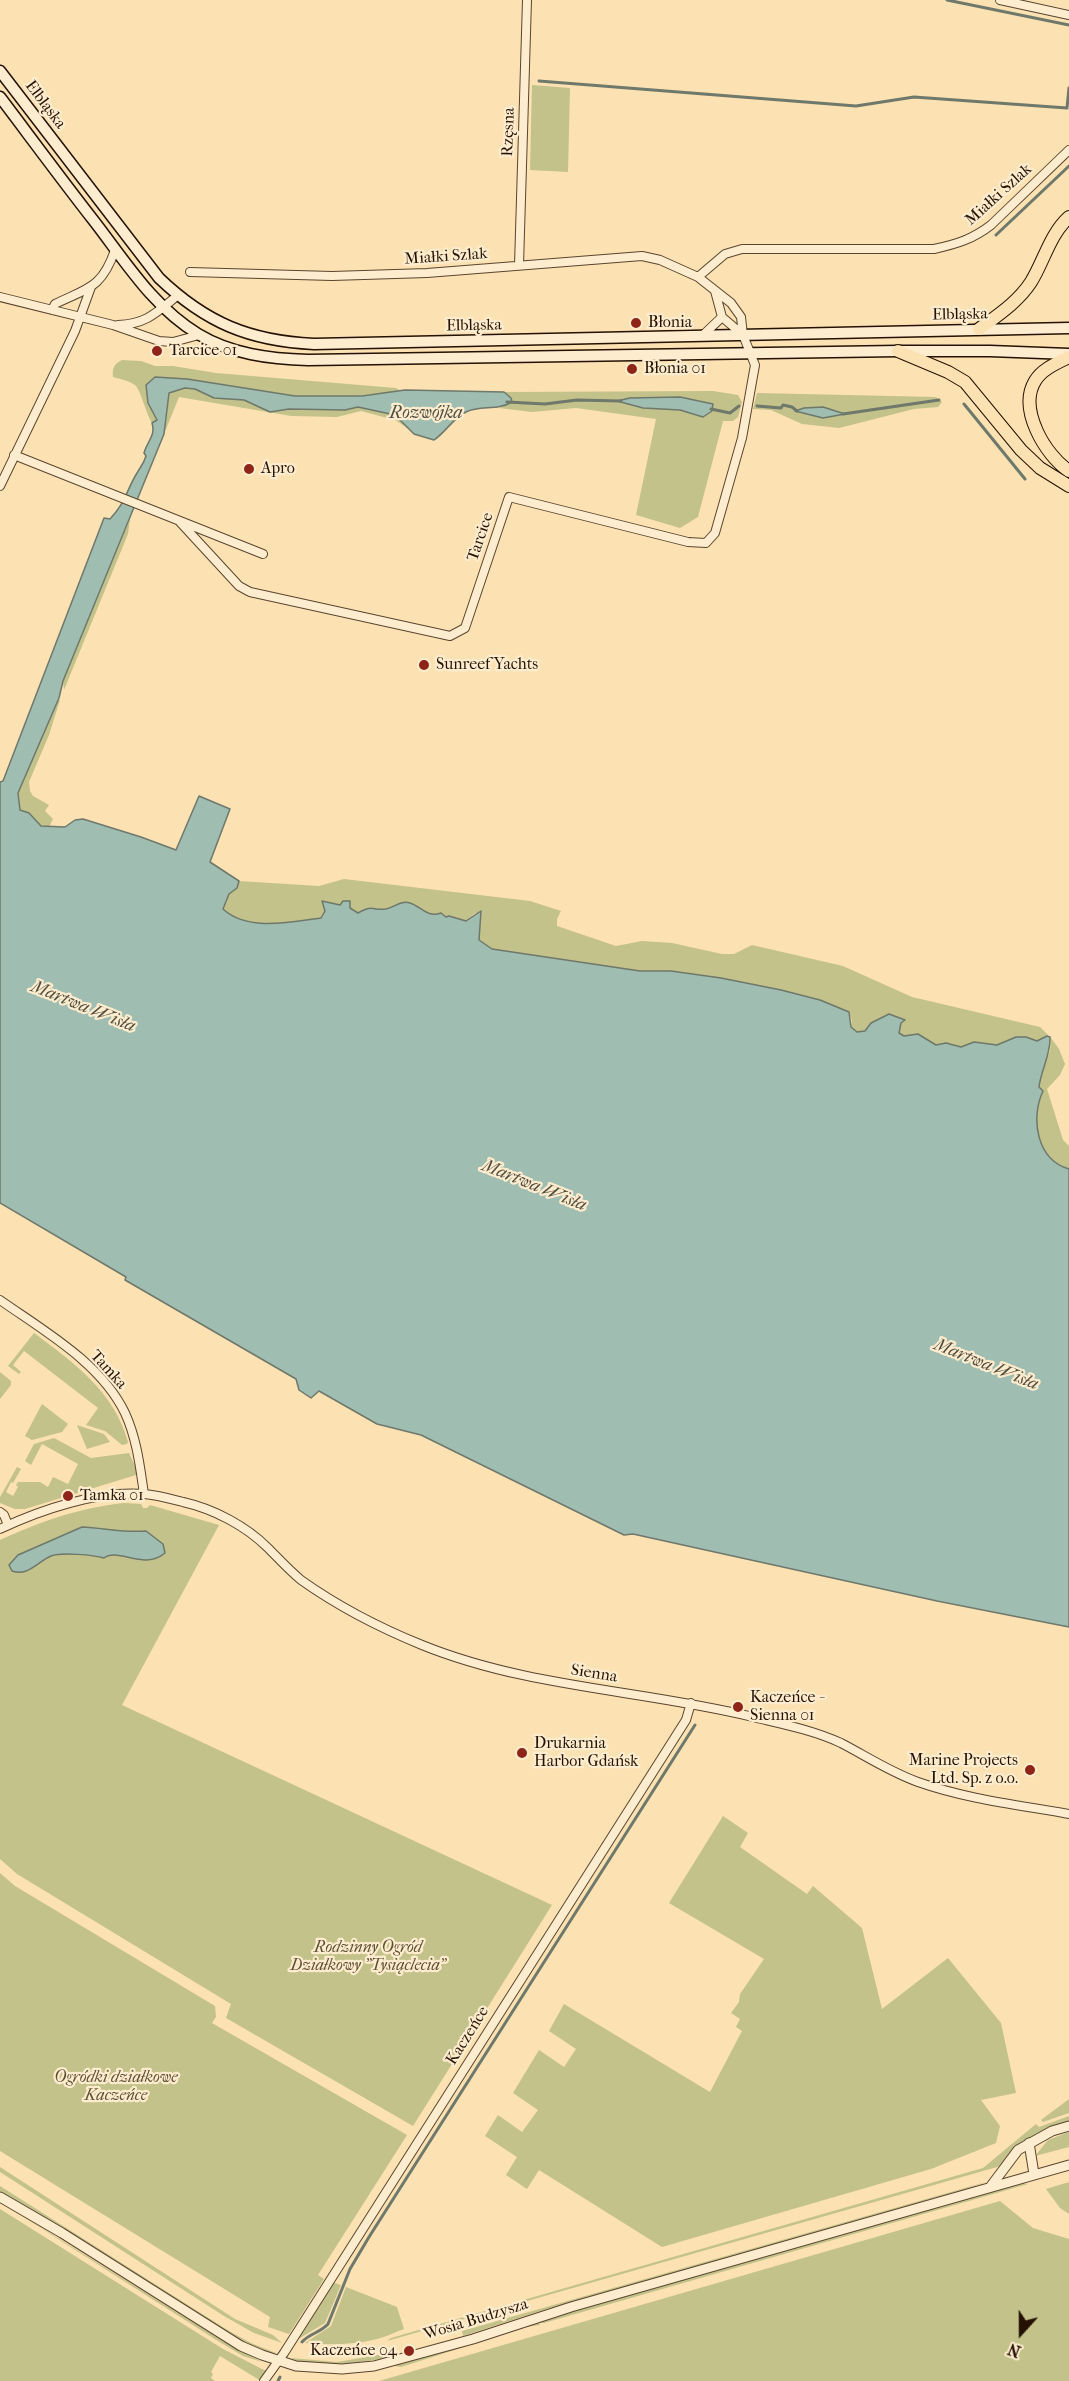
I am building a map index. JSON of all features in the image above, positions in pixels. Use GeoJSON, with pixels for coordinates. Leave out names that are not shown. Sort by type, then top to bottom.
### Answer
{"type":"FeatureCollection","features":[{"type":"Feature","properties":{"kind":"highway"},"geometry":{"type":"LineString","coordinates":[[979,329],[1024,292],[1052,239],[1069,217]]}},
{"type":"Feature","properties":{"kind":"highway"},"geometry":{"type":"LineString","coordinates":[[898,351],[948,372],[965,382],[1021,450],[1040,468],[1069,486]]}},
{"type":"Feature","properties":{"kind":"highway"},"geometry":{"type":"LineString","coordinates":[[1069,355],[1045,370],[1035,380],[1030,392],[1029,406],[1031,419],[1051,454],[1069,471]]}},
{"type":"Feature","properties":{"kind":"main road","name":"Elbląska"},"geometry":{"type":"LineString","coordinates":[[0,70],[144,260],[177,296],[229,328],[260,338],[288,343],[314,344],[1069,328]]}},
{"type":"Feature","properties":{"kind":"main road","name":"Elbląska"},"geometry":{"type":"LineString","coordinates":[[0,97],[149,294],[199,335],[244,353],[286,360],[898,351],[990,351],[1069,355]]}},
{"type":"Feature","properties":{"kind":"street","name":"Rzęsna"},"geometry":{"type":"LineString","coordinates":[[519,265],[527,0]]}},
{"type":"Feature","properties":{"kind":"street"},"geometry":{"type":"LineString","coordinates":[[1000,0],[1069,15]]}},
{"type":"Feature","properties":{"kind":"street","name":"Miałki Szlak"},"geometry":{"type":"LineString","coordinates":[[698,277],[725,254],[742,249],[934,249],[959,244],[977,236],[991,225],[1069,150]]}},
{"type":"Feature","properties":{"kind":"street"},"geometry":{"type":"LineString","coordinates":[[52,310],[55,304],[101,280],[110,266],[115,250]]}},
{"type":"Feature","properties":{"kind":"street","name":"Miałki Szlak"},"geometry":{"type":"LineString","coordinates":[[190,272],[332,276],[427,273],[642,256],[660,260],[698,277],[730,303],[741,317],[743,335],[751,354]]}},
{"type":"Feature","properties":{"kind":"street"},"geometry":{"type":"LineString","coordinates":[[0,486],[81,317],[91,287]]}},
{"type":"Feature","properties":{"kind":"street"},"geometry":{"type":"LineString","coordinates":[[702,336],[722,317],[715,291]]}},
{"type":"Feature","properties":{"kind":"street"},"geometry":{"type":"LineString","coordinates":[[113,325],[135,324],[148,319],[177,296]]}},
{"type":"Feature","properties":{"kind":"street"},"geometry":{"type":"LineString","coordinates":[[0,297],[113,325],[159,341],[173,342],[199,335]]}},
{"type":"Feature","properties":{"kind":"street","name":"Miałki Szlak"},"geometry":{"type":"LineString","coordinates":[[722,317],[743,335]]}},
{"type":"Feature","properties":{"kind":"street","name":"Tarcice"},"geometry":{"type":"LineString","coordinates":[[180,522],[239,586],[250,592],[450,636],[465,628],[509,497],[688,542],[706,543],[715,533],[742,438],[756,368],[751,354]]}},
{"type":"Feature","properties":{"kind":"street","name":"Tarcice"},"geometry":{"type":"LineString","coordinates":[[14,455],[263,554]]}},
{"type":"Feature","properties":{"kind":"street","name":"Tamka"},"geometry":{"type":"LineString","coordinates":[[0,1300],[76,1355],[113,1394],[126,1415],[132,1432],[144,1494]]}},
{"type":"Feature","properties":{"kind":"street","name":"Sienna"},"geometry":{"type":"LineString","coordinates":[[0,1529],[101,1496],[144,1494],[186,1503],[225,1518],[244,1529],[267,1547],[285,1566],[324,1595],[374,1623],[426,1646],[505,1673],[691,1703],[820,1734],[895,1772],[932,1787],[1069,1814]]}},
{"type":"Feature","properties":{"kind":"street"},"geometry":{"type":"LineString","coordinates":[[0,1512],[4,1515],[8,1525]]}},
{"type":"Feature","properties":{"kind":"street","name":"Kaczeńce"},"geometry":{"type":"LineString","coordinates":[[264,2381],[279,2361],[686,1720],[691,1703]]}},
{"type":"Feature","properties":{"kind":"street"},"geometry":{"type":"LineString","coordinates":[[991,2186],[1018,2150],[1052,2131],[1069,2126]]}},
{"type":"Feature","properties":{"kind":"street"},"geometry":{"type":"LineString","coordinates":[[1029,2143],[1034,2174]]}},
{"type":"Feature","properties":{"kind":"street","name":"Wosia Budzysza"},"geometry":{"type":"LineString","coordinates":[[0,2197],[62,2233],[241,2346],[296,2366],[324,2369],[361,2368],[472,2339],[571,2307],[991,2186],[1069,2166]]}},
{"type":"Feature","properties":{"kind":"green space"},"geometry":{"type":"Polygon","coordinates":[[[532,85],[570,88],[568,172],[530,170],[532,85]]]}},
{"type":"Feature","properties":{"kind":"green space"},"geometry":{"type":"Polygon","coordinates":[[[122,360],[216,373],[396,388],[401,391],[349,396],[296,396],[155,377],[148,403],[157,420],[152,423],[136,386],[113,377],[114,367],[122,360]]]}},
{"type":"Feature","properties":{"kind":"green space"},"geometry":{"type":"Polygon","coordinates":[[[185,388],[195,389],[214,398],[244,400],[270,412],[289,408],[345,410],[358,407],[395,415],[409,429],[395,420],[361,411],[337,417],[291,416],[179,397],[164,434],[169,393],[185,388]]]}},
{"type":"Feature","properties":{"kind":"green space"},"geometry":{"type":"Polygon","coordinates":[[[713,391],[738,395],[742,402],[738,417],[733,421],[723,421],[698,517],[680,528],[636,515],[656,419],[576,408],[532,412],[499,408],[507,405],[511,398],[504,392],[713,391]],[[680,397],[630,398],[618,401],[643,408],[680,410],[703,417],[680,397]]]}},
{"type":"Feature","properties":{"kind":"green space"},"geometry":{"type":"Polygon","coordinates":[[[757,393],[936,397],[942,402],[938,407],[914,409],[839,428],[802,424],[771,410],[753,409],[757,393]],[[823,407],[796,411],[823,418],[843,414],[823,407]]]}},
{"type":"Feature","properties":{"kind":"green space"},"geometry":{"type":"Polygon","coordinates":[[[130,519],[128,534],[64,690],[63,681],[130,519]]]}},
{"type":"Feature","properties":{"kind":"green space"},"geometry":{"type":"Polygon","coordinates":[[[60,700],[49,735],[29,782],[33,796],[49,805],[45,811],[53,819],[49,827],[41,826],[29,813],[20,810],[18,793],[57,701],[60,700]]]}},
{"type":"Feature","properties":{"kind":"green space"},"geometry":{"type":"Polygon","coordinates":[[[344,879],[530,901],[561,911],[557,919],[557,926],[616,946],[642,941],[672,943],[722,954],[734,954],[752,945],[843,966],[912,997],[1040,1027],[1048,1035],[1037,1041],[1026,1037],[1016,1037],[997,1045],[974,1042],[961,1047],[946,1043],[936,1045],[918,1034],[904,1036],[899,1033],[901,1023],[905,1020],[886,1015],[871,1023],[865,1032],[857,1032],[851,1027],[849,1012],[820,1000],[781,990],[721,978],[671,971],[640,971],[492,949],[479,940],[481,912],[474,914],[466,921],[450,916],[439,917],[409,903],[386,909],[370,908],[359,913],[340,905],[322,902],[325,911],[321,918],[270,924],[245,921],[223,909],[229,894],[237,888],[239,881],[319,886],[344,879]]]}},
{"type":"Feature","properties":{"kind":"green space"},"geometry":{"type":"Polygon","coordinates":[[[1051,1038],[1059,1049],[1065,1064],[1060,1075],[1047,1089],[1063,1140],[1069,1146],[1069,1169],[1058,1164],[1043,1148],[1037,1126],[1039,1102],[1043,1091],[1039,1087],[1040,1077],[1050,1051],[1051,1038]]]}},
{"type":"Feature","properties":{"kind":"green space"},"geometry":{"type":"Polygon","coordinates":[[[34,1333],[78,1367],[103,1393],[122,1424],[127,1444],[122,1445],[105,1431],[86,1425],[98,1408],[24,1351],[13,1365],[21,1372],[19,1374],[8,1366],[34,1333]]]}},
{"type":"Feature","properties":{"kind":"green space"},"geometry":{"type":"Polygon","coordinates":[[[0,1372],[11,1381],[11,1385],[0,1399],[0,1372]]]}},
{"type":"Feature","properties":{"kind":"green space"},"geometry":{"type":"Polygon","coordinates":[[[42,1404],[68,1424],[62,1432],[32,1440],[25,1436],[42,1404]]]}},
{"type":"Feature","properties":{"kind":"green space"},"geometry":{"type":"Polygon","coordinates":[[[77,1425],[104,1434],[110,1442],[87,1449],[77,1425]]]}},
{"type":"Feature","properties":{"kind":"green space"},"geometry":{"type":"Polygon","coordinates":[[[54,1438],[91,1458],[129,1453],[136,1468],[136,1475],[25,1509],[15,1509],[0,1503],[0,1497],[17,1467],[21,1469],[6,1492],[13,1496],[18,1482],[40,1482],[48,1487],[53,1477],[68,1484],[78,1464],[42,1444],[31,1465],[25,1461],[34,1444],[54,1438]]]}},
{"type":"Feature","properties":{"kind":"green space","name":"Rodzinny Ogród Działkowy \"Tysiąclecia\""},"geometry":{"type":"Polygon","coordinates":[[[124,1503],[141,1504],[143,1508],[150,1505],[219,1525],[122,1705],[552,1905],[413,2126],[226,2018],[231,2004],[17,1874],[0,1859],[0,1540],[60,1516],[124,1503]]]}},
{"type":"Feature","properties":{"kind":"green space"},"geometry":{"type":"Polygon","coordinates":[[[723,1816],[748,1833],[740,1847],[807,1894],[813,1886],[862,1928],[882,2009],[948,1958],[1001,2023],[1016,2093],[981,2100],[1000,2126],[996,2143],[931,2169],[662,2247],[539,2170],[527,2189],[506,2175],[517,2157],[485,2136],[498,2115],[522,2132],[538,2110],[513,2093],[539,2050],[564,2067],[576,2049],[549,2031],[564,2004],[710,2092],[742,2031],[736,2027],[740,2019],[731,2013],[739,2002],[740,1994],[764,1959],[669,1903],[723,1816]]]}},
{"type":"Feature","properties":{"kind":"green space","name":"Ogródki działkowe Kaczeńce"},"geometry":{"type":"Polygon","coordinates":[[[0,1873],[15,1886],[215,2006],[216,2017],[212,2023],[407,2135],[318,2275],[324,2279],[289,2334],[268,2327],[270,2317],[0,2151],[0,1873]]]}},
{"type":"Feature","properties":{"kind":"green space"},"geometry":{"type":"Polygon","coordinates":[[[1069,2099],[1069,2113],[1043,2122],[1041,2120],[1069,2099]]]}},
{"type":"Feature","properties":{"kind":"green space"},"geometry":{"type":"Polygon","coordinates":[[[1069,2116],[1069,2122],[1047,2129],[1025,2141],[1004,2165],[387,2341],[983,2168],[1036,2124],[1039,2127],[1069,2116]]]}},
{"type":"Feature","properties":{"kind":"green space"},"geometry":{"type":"Polygon","coordinates":[[[1069,2132],[1069,2147],[1035,2156],[1048,2140],[1069,2132]]]}},
{"type":"Feature","properties":{"kind":"green space"},"geometry":{"type":"Polygon","coordinates":[[[0,2167],[235,2319],[273,2335],[282,2343],[254,2333],[224,2316],[0,2172],[0,2167]]]}},
{"type":"Feature","properties":{"kind":"green space"},"geometry":{"type":"Polygon","coordinates":[[[986,2182],[550,2308],[463,2336],[462,2331],[986,2182]]]}},
{"type":"Feature","properties":{"kind":"green space"},"geometry":{"type":"Polygon","coordinates":[[[1069,2182],[1069,2214],[1060,2208],[1046,2189],[1069,2182]]]}},
{"type":"Feature","properties":{"kind":"green space"},"geometry":{"type":"Polygon","coordinates":[[[1022,2183],[1028,2184],[539,2323],[540,2325],[527,2327],[401,2367],[394,2366],[537,2322],[1022,2183]]]}},
{"type":"Feature","properties":{"kind":"green space"},"geometry":{"type":"Polygon","coordinates":[[[0,2186],[229,2331],[276,2353],[264,2351],[230,2335],[0,2191],[0,2186]]]}},
{"type":"Feature","properties":{"kind":"green space"},"geometry":{"type":"Polygon","coordinates":[[[1000,2201],[1033,2228],[1069,2239],[1069,2381],[379,2381],[1000,2201]]]}},
{"type":"Feature","properties":{"kind":"green space"},"geometry":{"type":"Polygon","coordinates":[[[0,2202],[223,2341],[262,2362],[243,2356],[218,2341],[0,2202]]]}},
{"type":"Feature","properties":{"kind":"green space"},"geometry":{"type":"Polygon","coordinates":[[[0,2209],[223,2349],[266,2371],[261,2381],[220,2356],[211,2372],[213,2374],[211,2378],[215,2381],[0,2381],[0,2209]]]}},
{"type":"Feature","properties":{"kind":"green space"},"geometry":{"type":"Polygon","coordinates":[[[332,2282],[341,2285],[325,2323],[295,2341],[332,2282]]]}},
{"type":"Feature","properties":{"kind":"green space"},"geometry":{"type":"Polygon","coordinates":[[[346,2287],[397,2307],[404,2329],[380,2338],[359,2342],[305,2343],[331,2326],[346,2287]]]}},
{"type":"Feature","properties":{"kind":"green space"},"geometry":{"type":"Polygon","coordinates":[[[384,2354],[386,2358],[337,2364],[311,2364],[291,2358],[337,2362],[384,2354]]]}},
{"type":"Feature","properties":{"kind":"water","name":"Martwa Wisła"},"geometry":{"type":"Polygon","coordinates":[[[155,377],[187,379],[295,396],[362,396],[405,390],[504,392],[512,402],[466,412],[434,440],[414,434],[395,415],[358,407],[345,410],[289,409],[270,412],[244,400],[214,398],[195,389],[185,388],[169,393],[164,434],[63,681],[59,698],[18,793],[20,810],[29,813],[41,826],[65,827],[75,820],[83,819],[176,850],[199,796],[230,809],[210,862],[239,881],[237,888],[229,894],[223,909],[245,921],[270,924],[321,918],[325,911],[322,901],[340,905],[343,901],[350,901],[350,908],[358,913],[370,908],[386,909],[407,902],[428,913],[441,913],[446,917],[466,921],[481,911],[479,940],[492,949],[640,971],[671,971],[721,978],[781,990],[820,1000],[849,1012],[851,1027],[857,1032],[865,1031],[871,1023],[889,1014],[905,1020],[901,1023],[899,1033],[904,1036],[918,1034],[936,1045],[946,1043],[961,1047],[974,1042],[997,1045],[1016,1037],[1026,1037],[1037,1041],[1047,1036],[1050,1037],[1049,1050],[1039,1087],[1043,1091],[1039,1102],[1037,1126],[1043,1148],[1058,1164],[1069,1169],[1069,1627],[937,1601],[633,1534],[624,1535],[421,1435],[377,1424],[319,1391],[311,1398],[299,1390],[296,1379],[125,1280],[126,1277],[0,1203],[0,782],[3,781],[104,518],[110,519],[119,507],[146,456],[144,453],[152,435],[152,423],[157,420],[148,403],[146,385],[155,377]]]}},
{"type":"Feature","properties":{"kind":"water"},"geometry":{"type":"Polygon","coordinates":[[[680,397],[713,404],[712,411],[703,417],[680,410],[643,408],[617,401],[630,398],[680,397]]]}},
{"type":"Feature","properties":{"kind":"water"},"geometry":{"type":"Polygon","coordinates":[[[823,407],[845,414],[823,418],[795,411],[804,408],[823,407]]]}},
{"type":"Feature","properties":{"kind":"water"},"geometry":{"type":"Polygon","coordinates":[[[82,1527],[146,1531],[163,1544],[165,1553],[149,1560],[116,1555],[104,1558],[62,1554],[51,1556],[23,1572],[12,1571],[9,1565],[18,1555],[82,1527]]]}},
{"type":"Feature","properties":{"kind":"waterway"},"geometry":{"type":"LineString","coordinates":[[947,0],[1069,25]]}},
{"type":"Feature","properties":{"kind":"waterway"},"geometry":{"type":"LineString","coordinates":[[539,81],[856,106],[914,97],[1067,108],[1069,88]]}},
{"type":"Feature","properties":{"kind":"waterway"},"geometry":{"type":"LineString","coordinates":[[996,235],[1069,166]]}},
{"type":"Feature","properties":{"kind":"waterway","name":"Rozwójka"},"geometry":{"type":"LineString","coordinates":[[507,402],[545,404],[577,400],[621,401]]}},
{"type":"Feature","properties":{"kind":"waterway","name":"Rozwójka"},"geometry":{"type":"LineString","coordinates":[[843,414],[939,400]]}},
{"type":"Feature","properties":{"kind":"waterway"},"geometry":{"type":"LineString","coordinates":[[964,404],[1025,479]]}},
{"type":"Feature","properties":{"kind":"waterway","name":"Rozwójka"},"geometry":{"type":"LineString","coordinates":[[757,406],[781,408],[783,405],[797,411]]}},
{"type":"Feature","properties":{"kind":"waterway","name":"Rozwójka"},"geometry":{"type":"LineString","coordinates":[[711,409],[730,413],[739,406]]}},
{"type":"Feature","properties":{"kind":"waterway"},"geometry":{"type":"LineString","coordinates":[[302,2342],[328,2324],[350,2269],[369,2237],[695,1725]]}},
{"type":"Feature","properties":{"kind":"waterway"},"geometry":{"type":"LineString","coordinates":[[278,2381],[280,2377]]}},
{"type":"Feature","properties":{"kind":"place","name":"Błonia"},"geometry":{"type":"Point","coordinates":[636,323]}},
{"type":"Feature","properties":{"kind":"place","name":"Tarcice 01"},"geometry":{"type":"Point","coordinates":[157,351]}},
{"type":"Feature","properties":{"kind":"place","name":"Błonia 01"},"geometry":{"type":"Point","coordinates":[632,369]}},
{"type":"Feature","properties":{"kind":"place","name":"Apro"},"geometry":{"type":"Point","coordinates":[249,469]}},
{"type":"Feature","properties":{"kind":"place","name":"Sunreef Yachts"},"geometry":{"type":"Point","coordinates":[424,665]}},
{"type":"Feature","properties":{"kind":"place","name":"Tamka 01"},"geometry":{"type":"Point","coordinates":[68,1496]}},
{"type":"Feature","properties":{"kind":"place","name":"Kaczeńce - Sienna 01"},"geometry":{"type":"Point","coordinates":[738,1707]}},
{"type":"Feature","properties":{"kind":"place","name":"Drukarnia Harbor Gdańsk"},"geometry":{"type":"Point","coordinates":[522,1753]}},
{"type":"Feature","properties":{"kind":"place","name":"Marine Projects Ltd. Sp. z o.o."},"geometry":{"type":"Point","coordinates":[1030,1770]}},
{"type":"Feature","properties":{"kind":"place","name":"Kaczeńce 04"},"geometry":{"type":"Point","coordinates":[409,2351]}}]}
